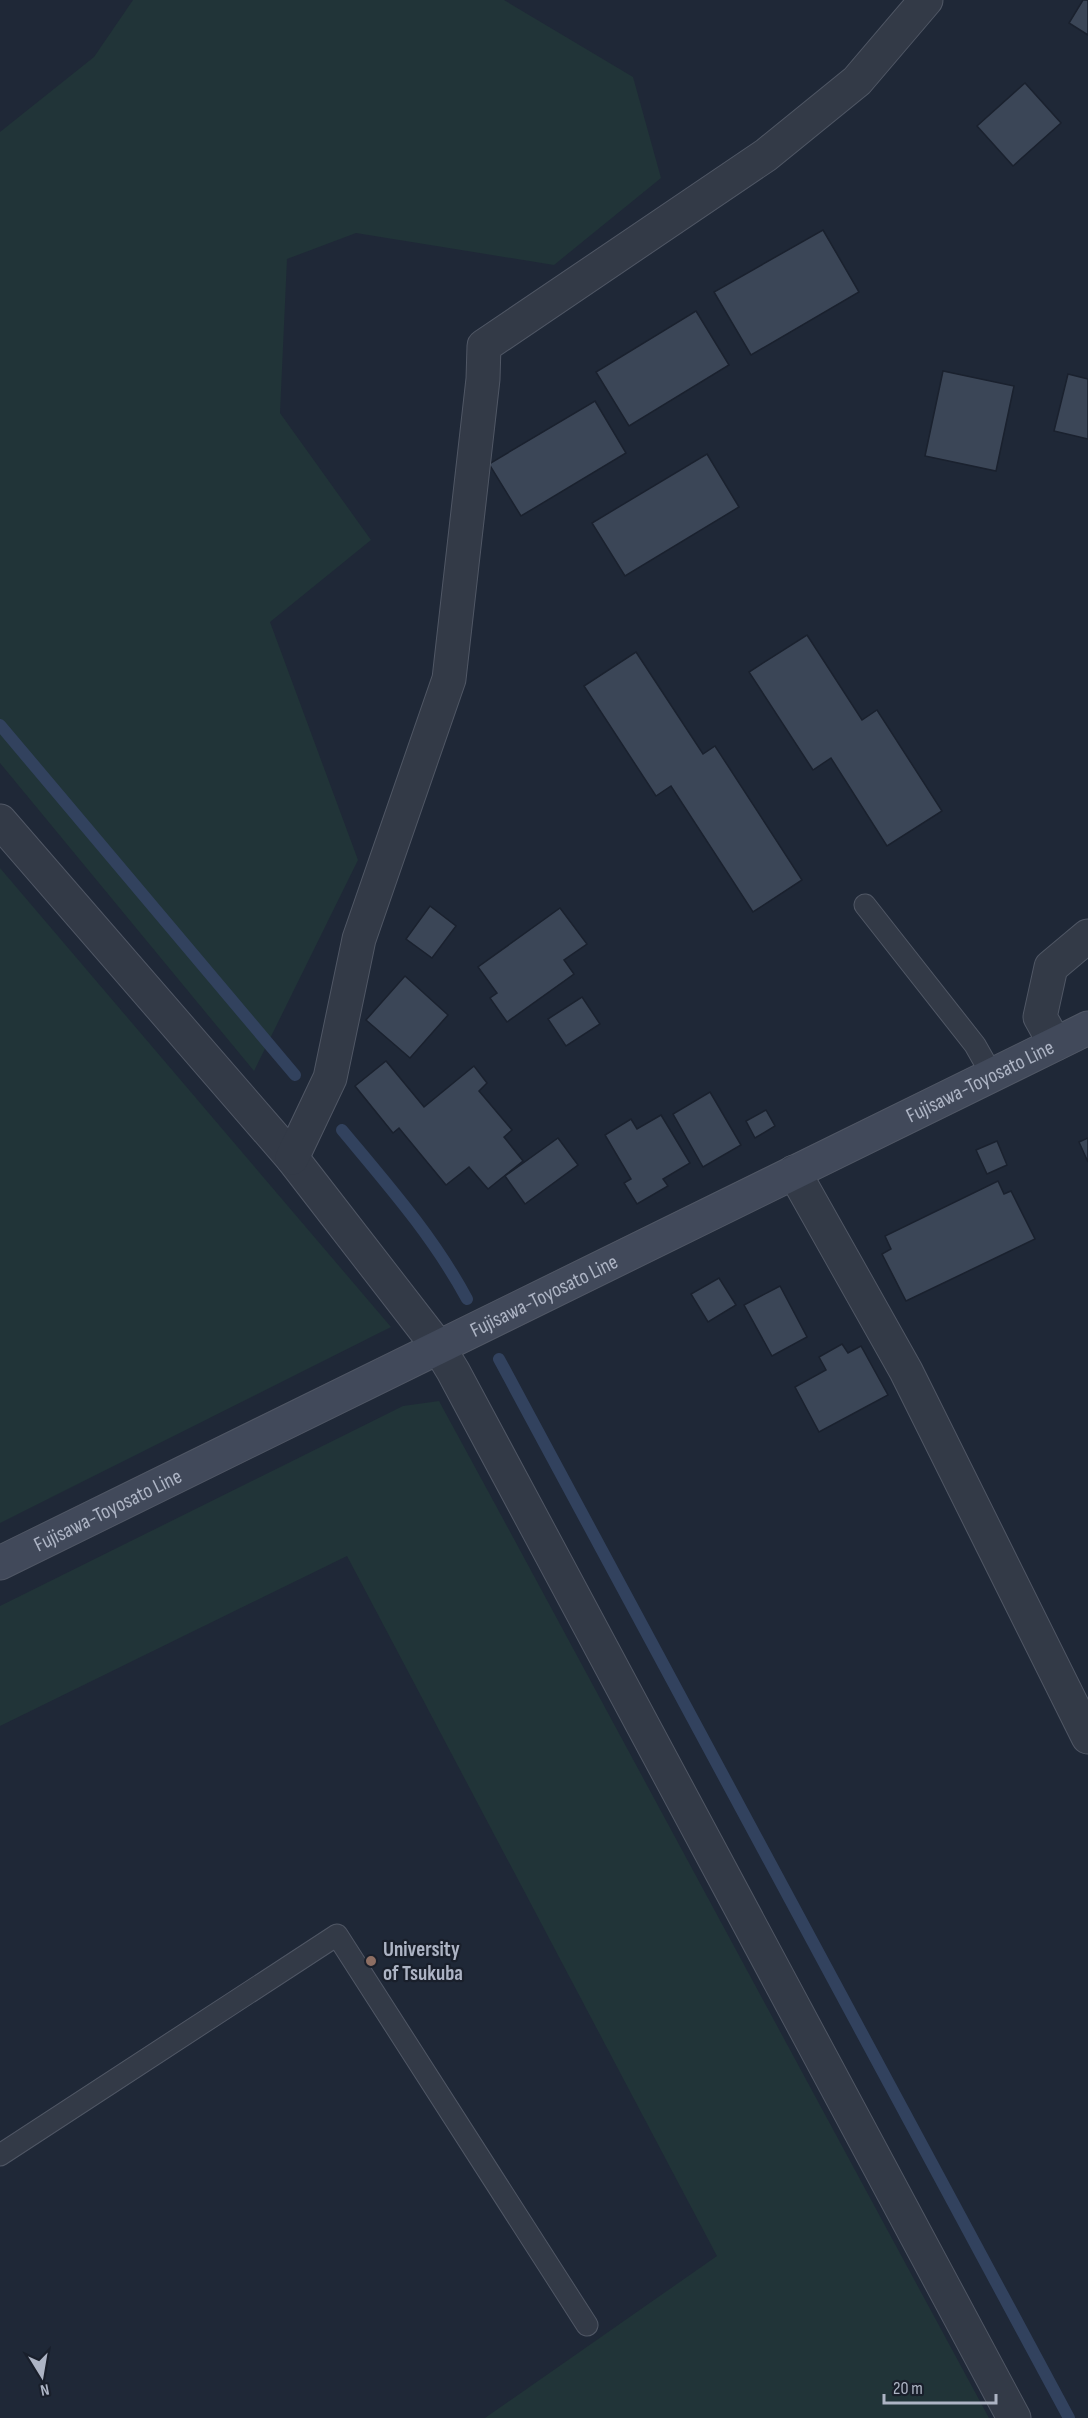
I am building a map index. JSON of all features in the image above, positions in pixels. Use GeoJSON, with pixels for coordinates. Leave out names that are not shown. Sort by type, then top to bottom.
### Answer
{"type":"FeatureCollection","features":[{"type":"Feature","properties":{"kind":"main road","name":"Fujisawa-Toyosato Line"},"geometry":{"type":"LineString","coordinates":[[0,1563],[1088,1028]]}},
{"type":"Feature","properties":{"kind":"street"},"geometry":{"type":"LineString","coordinates":[[292,1158],[330,1078],[358,939],[449,679],[483,380],[484,346],[766,155],[857,81],[923,1]]}},
{"type":"Feature","properties":{"kind":"street"},"geometry":{"type":"LineString","coordinates":[[0,821],[292,1158],[438,1348],[453,1371],[1014,2418]]}},
{"type":"Feature","properties":{"kind":"street"},"geometry":{"type":"LineString","coordinates":[[1056,1044],[1040,1017],[1051,968],[1088,936]]}},
{"type":"Feature","properties":{"kind":"street"},"geometry":{"type":"LineString","coordinates":[[794,1172],[906,1371],[1088,1737]]}},
{"type":"Feature","properties":{"kind":"lane"},"geometry":{"type":"LineString","coordinates":[[865,905],[975,1045],[992,1075]]}},
{"type":"Feature","properties":{"kind":"lane"},"geometry":{"type":"LineString","coordinates":[[0,2155],[337,1935],[587,2325]]}},
{"type":"Feature","properties":{"kind":"green space"},"geometry":{"type":"Polygon","coordinates":[[[133,0],[504,0],[633,77],[661,178],[554,265],[356,233],[287,259],[280,413],[371,540],[270,622],[358,860],[254,1071],[0,763],[0,132],[94,57],[133,0]]]}},
{"type":"Feature","properties":{"kind":"green space"},"geometry":{"type":"Polygon","coordinates":[[[0,868],[391,1327],[0,1523],[0,868]]]}},
{"type":"Feature","properties":{"kind":"green space"},"geometry":{"type":"Polygon","coordinates":[[[439,1401],[989,2418],[485,2418],[717,2256],[347,1556],[0,1726],[0,1606],[403,1406],[439,1401]]]}},
{"type":"Feature","properties":{"kind":"building"},"geometry":{"type":"Polygon","coordinates":[[[1083,0],[1088,0],[1088,35],[1069,23],[1083,0]]]}},
{"type":"Feature","properties":{"kind":"building"},"geometry":{"type":"Polygon","coordinates":[[[1025,83],[1061,123],[1013,166],[977,126],[1025,83]]]}},
{"type":"Feature","properties":{"kind":"building"},"geometry":{"type":"Polygon","coordinates":[[[823,230],[859,292],[751,355],[714,292],[823,230]]]}},
{"type":"Feature","properties":{"kind":"building"},"geometry":{"type":"Polygon","coordinates":[[[696,311],[729,365],[629,426],[596,372],[696,311]]]}},
{"type":"Feature","properties":{"kind":"building"},"geometry":{"type":"Polygon","coordinates":[[[943,371],[1014,386],[996,471],[925,456],[943,371]]]}},
{"type":"Feature","properties":{"kind":"building"},"geometry":{"type":"Polygon","coordinates":[[[1068,374],[1088,379],[1088,439],[1054,431],[1068,374]]]}},
{"type":"Feature","properties":{"kind":"building"},"geometry":{"type":"Polygon","coordinates":[[[595,401],[626,453],[521,516],[489,464],[595,401]]]}},
{"type":"Feature","properties":{"kind":"building"},"geometry":{"type":"Polygon","coordinates":[[[707,454],[739,507],[625,576],[592,523],[707,454]]]}},
{"type":"Feature","properties":{"kind":"building"},"geometry":{"type":"Polygon","coordinates":[[[807,635],[862,720],[877,710],[942,811],[887,846],[831,758],[813,770],[749,672],[807,635]]]}},
{"type":"Feature","properties":{"kind":"building"},"geometry":{"type":"Polygon","coordinates":[[[636,652],[703,754],[715,746],[802,880],[753,912],[671,786],[656,796],[584,686],[636,652]]]}},
{"type":"Feature","properties":{"kind":"building"},"geometry":{"type":"Polygon","coordinates":[[[430,906],[456,926],[432,958],[406,939],[430,906]]]}},
{"type":"Feature","properties":{"kind":"building"},"geometry":{"type":"Polygon","coordinates":[[[560,908],[587,944],[564,960],[574,974],[507,1022],[490,998],[497,993],[478,967],[560,908]]]}},
{"type":"Feature","properties":{"kind":"building"},"geometry":{"type":"Polygon","coordinates":[[[405,976],[448,1015],[410,1058],[366,1020],[405,976]]]}},
{"type":"Feature","properties":{"kind":"building"},"geometry":{"type":"Polygon","coordinates":[[[582,997],[600,1024],[566,1046],[548,1019],[582,997]]]}},
{"type":"Feature","properties":{"kind":"building"},"geometry":{"type":"Polygon","coordinates":[[[386,1061],[424,1107],[474,1066],[487,1083],[479,1091],[512,1130],[504,1137],[523,1161],[488,1189],[469,1167],[446,1185],[399,1128],[393,1133],[355,1086],[386,1061]]]}},
{"type":"Feature","properties":{"kind":"building"},"geometry":{"type":"Polygon","coordinates":[[[710,1092],[741,1145],[703,1167],[673,1114],[710,1092]]]}},
{"type":"Feature","properties":{"kind":"building"},"geometry":{"type":"Polygon","coordinates":[[[766,1110],[775,1126],[755,1138],[746,1121],[766,1110]]]}},
{"type":"Feature","properties":{"kind":"building"},"geometry":{"type":"Polygon","coordinates":[[[661,1115],[690,1163],[663,1179],[668,1186],[637,1204],[624,1183],[631,1179],[605,1135],[631,1119],[637,1129],[661,1115]]]}},
{"type":"Feature","properties":{"kind":"building"},"geometry":{"type":"Polygon","coordinates":[[[558,1138],[578,1165],[525,1204],[505,1176],[558,1138]]]}},
{"type":"Feature","properties":{"kind":"building"},"geometry":{"type":"Polygon","coordinates":[[[1088,1138],[1088,1162],[1079,1142],[1088,1138]]]}},
{"type":"Feature","properties":{"kind":"building"},"geometry":{"type":"Polygon","coordinates":[[[997,1141],[1007,1165],[987,1174],[976,1150],[997,1141]]]}},
{"type":"Feature","properties":{"kind":"building"},"geometry":{"type":"Polygon","coordinates":[[[998,1181],[1004,1194],[1011,1191],[1035,1239],[906,1301],[882,1254],[891,1249],[885,1236],[998,1181]]]}},
{"type":"Feature","properties":{"kind":"building"},"geometry":{"type":"Polygon","coordinates":[[[719,1278],[736,1305],[708,1322],[691,1294],[719,1278]]]}},
{"type":"Feature","properties":{"kind":"building"},"geometry":{"type":"Polygon","coordinates":[[[780,1286],[807,1337],[772,1356],[744,1305],[780,1286]]]}},
{"type":"Feature","properties":{"kind":"building"},"geometry":{"type":"Polygon","coordinates":[[[842,1344],[848,1353],[861,1346],[888,1395],[819,1432],[795,1387],[826,1370],[819,1357],[842,1344]]]}},
{"type":"Feature","properties":{"kind":"waterway"},"geometry":{"type":"LineString","coordinates":[[0,725],[295,1075]]}},
{"type":"Feature","properties":{"kind":"waterway"},"geometry":{"type":"LineString","coordinates":[[342,1130],[424,1232],[467,1299]]}},
{"type":"Feature","properties":{"kind":"waterway"},"geometry":{"type":"LineString","coordinates":[[499,1359],[1069,2418]]}},
{"type":"Feature","properties":{"kind":"place","name":"University of Tsukuba"},"geometry":{"type":"Point","coordinates":[371,1961]}}]}
